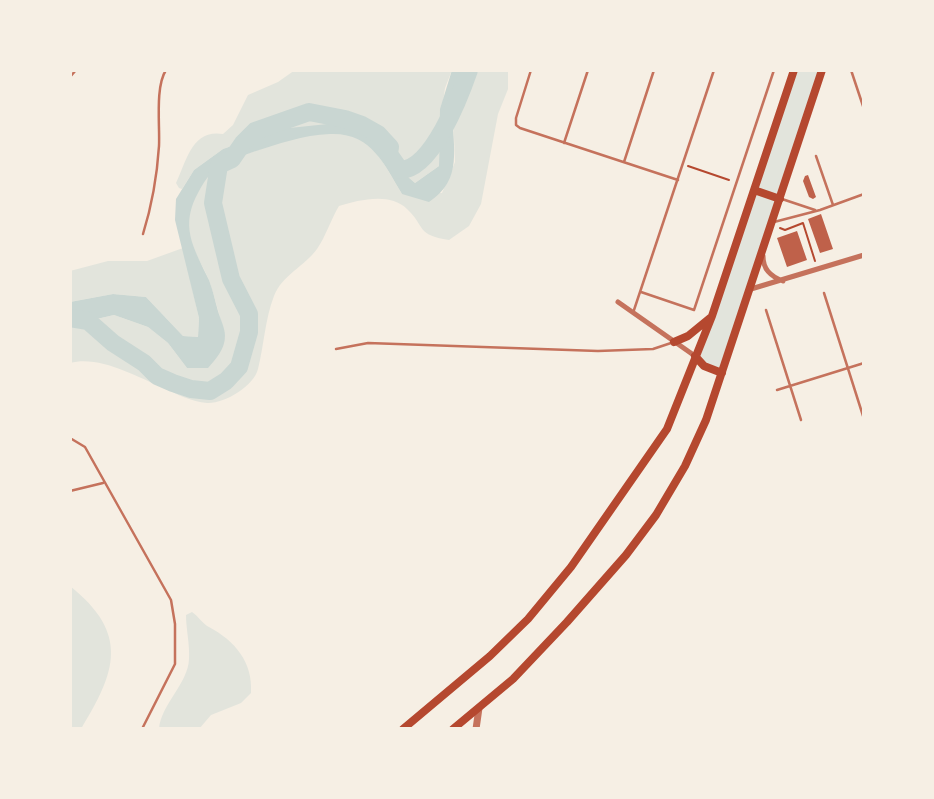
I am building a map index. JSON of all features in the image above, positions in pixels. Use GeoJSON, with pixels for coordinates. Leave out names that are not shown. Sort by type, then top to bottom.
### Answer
{"type":"FeatureCollection","features":[{"type":"Feature","properties":{"kind":"main road"},"geometry":{"type":"LineString","coordinates":[[403,729],[491,656],[528,619],[571,567],[667,429],[712,316],[794,70]]}},
{"type":"Feature","properties":{"kind":"main road"},"geometry":{"type":"LineString","coordinates":[[453,729],[513,679],[567,622],[626,555],[656,515],[685,466],[706,420],[822,70]]}},
{"type":"Feature","properties":{"kind":"main road"},"geometry":{"type":"LineString","coordinates":[[754,190],[780,198]]}},
{"type":"Feature","properties":{"kind":"main road"},"geometry":{"type":"LineString","coordinates":[[674,342],[688,336],[712,316]]}},
{"type":"Feature","properties":{"kind":"main road"},"geometry":{"type":"LineString","coordinates":[[695,356],[704,366],[722,373]]}},
{"type":"Feature","properties":{"kind":"street"},"geometry":{"type":"LineString","coordinates":[[762,253],[767,271],[783,281]]}},
{"type":"Feature","properties":{"kind":"street"},"geometry":{"type":"LineString","coordinates":[[751,289],[864,255]]}},
{"type":"Feature","properties":{"kind":"street"},"geometry":{"type":"LineString","coordinates":[[618,302],[695,356]]}},
{"type":"Feature","properties":{"kind":"street"},"geometry":{"type":"LineString","coordinates":[[476,729],[479,708]]}},
{"type":"Feature","properties":{"kind":"lane"},"geometry":{"type":"LineString","coordinates":[[70,77],[76,70]]}},
{"type":"Feature","properties":{"kind":"lane"},"geometry":{"type":"LineString","coordinates":[[143,233],[154,199],[161,80],[166,70]]}},
{"type":"Feature","properties":{"kind":"lane"},"geometry":{"type":"LineString","coordinates":[[531,70],[516,118],[516,125],[520,128],[678,180]]}},
{"type":"Feature","properties":{"kind":"lane"},"geometry":{"type":"LineString","coordinates":[[565,143],[588,70]]}},
{"type":"Feature","properties":{"kind":"lane"},"geometry":{"type":"LineString","coordinates":[[624,162],[654,70]]}},
{"type":"Feature","properties":{"kind":"lane"},"geometry":{"type":"LineString","coordinates":[[634,313],[714,70]]}},
{"type":"Feature","properties":{"kind":"lane"},"geometry":{"type":"LineString","coordinates":[[641,292],[695,310],[774,70]]}},
{"type":"Feature","properties":{"kind":"lane"},"geometry":{"type":"LineString","coordinates":[[851,70],[864,109]]}},
{"type":"Feature","properties":{"kind":"lane"},"geometry":{"type":"LineString","coordinates":[[816,156],[833,205]]}},
{"type":"Feature","properties":{"kind":"lane"},"geometry":{"type":"LineString","coordinates":[[772,222],[816,211],[864,194]]}},
{"type":"Feature","properties":{"kind":"lane"},"geometry":{"type":"LineString","coordinates":[[780,198],[816,211]]}},
{"type":"Feature","properties":{"kind":"lane"},"geometry":{"type":"LineString","coordinates":[[824,293],[864,419]]}},
{"type":"Feature","properties":{"kind":"lane"},"geometry":{"type":"LineString","coordinates":[[766,310],[801,420]]}},
{"type":"Feature","properties":{"kind":"lane"},"geometry":{"type":"LineString","coordinates":[[336,349],[368,344],[598,351],[653,349],[674,342]]}},
{"type":"Feature","properties":{"kind":"lane"},"geometry":{"type":"LineString","coordinates":[[777,390],[864,363]]}},
{"type":"Feature","properties":{"kind":"lane"},"geometry":{"type":"LineString","coordinates":[[70,438],[85,447],[103,484],[171,600],[175,624],[175,664],[142,729]]}},
{"type":"Feature","properties":{"kind":"lane"},"geometry":{"type":"LineString","coordinates":[[70,491],[103,484]]}},
{"type":"Feature","properties":{"kind":"path"},"geometry":{"type":"LineString","coordinates":[[683,164],[737,183]]}},
{"type":"Feature","properties":{"kind":"path"},"geometry":{"type":"LineString","coordinates":[[772,222],[785,230],[803,223],[818,269]]}},
{"type":"Feature","properties":{"kind":"shaded area"},"geometry":{"type":"Polygon","coordinates":[[[295,70],[452,70],[445,88],[439,132],[439,166],[415,183],[400,170],[390,148],[378,134],[280,129],[223,149],[194,170],[182,189],[179,188],[176,183],[197,141],[204,136],[223,134],[233,125],[248,95],[278,82],[295,70]]]}},
{"type":"Feature","properties":{"kind":"shaded area"},"geometry":{"type":"Polygon","coordinates":[[[452,70],[463,70],[453,107],[454,162],[447,183],[429,202],[402,194],[375,152],[356,138],[344,135],[320,135],[281,143],[228,161],[210,175],[193,204],[189,226],[225,333],[222,349],[208,368],[187,368],[168,343],[148,327],[114,315],[88,321],[70,320],[70,302],[113,294],[146,297],[183,336],[198,337],[199,318],[175,220],[176,199],[194,170],[223,149],[280,129],[337,123],[362,125],[378,134],[390,147],[400,170],[415,183],[439,166],[440,109],[452,70]]]}},
{"type":"Feature","properties":{"kind":"shaded area"},"geometry":{"type":"Polygon","coordinates":[[[463,70],[508,70],[508,89],[498,114],[481,204],[469,226],[449,240],[426,233],[407,209],[392,201],[374,199],[339,206],[317,249],[282,282],[274,296],[258,369],[251,382],[237,393],[214,403],[190,399],[105,364],[81,361],[70,363],[70,320],[88,321],[114,315],[148,327],[168,343],[187,368],[225,337],[211,286],[189,238],[188,221],[198,190],[212,171],[226,161],[294,138],[339,133],[366,142],[375,151],[402,194],[442,193],[455,162],[453,112],[463,70]]]}},
{"type":"Feature","properties":{"kind":"shaded area"},"geometry":{"type":"Polygon","coordinates":[[[794,70],[822,70],[722,373],[699,362],[794,70]]]}},
{"type":"Feature","properties":{"kind":"shaded area"},"geometry":{"type":"Polygon","coordinates":[[[183,248],[199,318],[198,337],[183,336],[146,297],[113,294],[70,302],[70,271],[108,261],[147,261],[183,248]]]}},
{"type":"Feature","properties":{"kind":"shaded area"},"geometry":{"type":"Polygon","coordinates":[[[70,586],[102,621],[109,637],[111,654],[109,671],[102,689],[81,729],[70,729],[70,586]]]}},
{"type":"Feature","properties":{"kind":"shaded area"},"geometry":{"type":"Polygon","coordinates":[[[192,612],[227,639],[240,654],[249,672],[251,693],[241,703],[211,715],[199,729],[159,729],[164,711],[188,668],[186,615],[192,612]]]}},
{"type":"Feature","properties":{"kind":"building"},"geometry":{"type":"Polygon","coordinates":[[[808,175],[816,197],[813,199],[809,197],[803,181],[808,175]]]}},
{"type":"Feature","properties":{"kind":"building"},"geometry":{"type":"Polygon","coordinates":[[[821,214],[833,249],[820,253],[808,219],[821,214]]]}},
{"type":"Feature","properties":{"kind":"building"},"geometry":{"type":"Polygon","coordinates":[[[797,231],[807,260],[787,267],[777,238],[797,231]]]}},
{"type":"Feature","properties":{"kind":"waterway"},"geometry":{"type":"LineString","coordinates":[[70,318],[88,321],[157,376],[191,389],[210,391],[226,381],[239,367],[249,332],[249,314],[231,279],[213,203],[219,165],[232,159],[255,131],[309,112],[362,125],[378,134],[390,147],[389,154],[400,170],[412,167],[434,145],[443,130],[469,70]]}}]}
